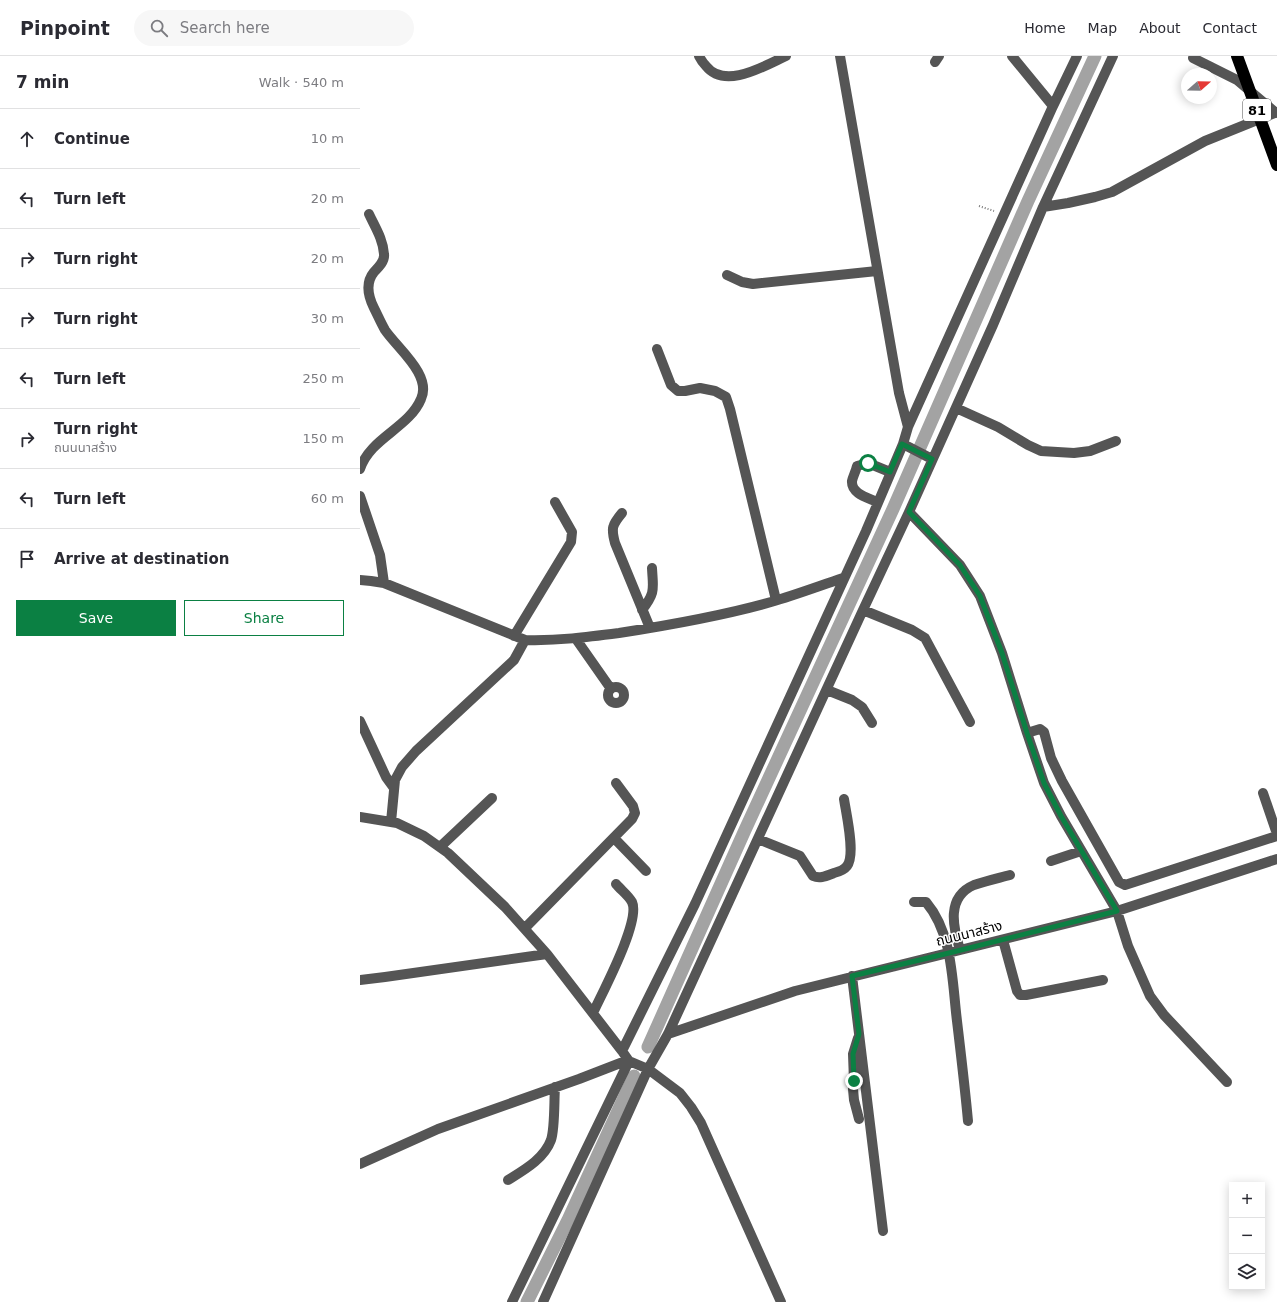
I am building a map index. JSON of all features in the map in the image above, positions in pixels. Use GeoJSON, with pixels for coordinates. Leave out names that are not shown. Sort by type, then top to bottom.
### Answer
{"type":"FeatureCollection","features":[{"type":"Feature","properties":{"kind":"highway","name":"81"},"geometry":{"type":"LineString","coordinates":[[1237,56],[1277,165]]}},
{"type":"Feature","properties":{"kind":"street"},"geometry":{"type":"LineString","coordinates":[[699,56],[710,71],[717,75],[738,76],[751,72],[786,56]]}},
{"type":"Feature","properties":{"kind":"street"},"geometry":{"type":"LineString","coordinates":[[1012,56],[1053,106]]}},
{"type":"Feature","properties":{"kind":"street"},"geometry":{"type":"LineString","coordinates":[[622,1051],[695,904],[843,578],[866,531],[890,472],[906,446],[908,427],[1077,56]]}},
{"type":"Feature","properties":{"kind":"street"},"geometry":{"type":"LineString","coordinates":[[543,1302],[648,1069],[668,1034],[909,512],[929,458],[956,408],[994,326],[1043,207],[1113,56]]}},
{"type":"Feature","properties":{"kind":"street"},"geometry":{"type":"LineString","coordinates":[[841,57],[899,393],[908,427]]}},
{"type":"Feature","properties":{"kind":"street"},"geometry":{"type":"LineString","coordinates":[[1043,207],[1068,203],[1112,192],[1205,141],[1276,112],[1237,80],[1193,58]]}},
{"type":"Feature","properties":{"kind":"street"},"geometry":{"type":"LineString","coordinates":[[360,469],[377,443],[412,414],[421,399],[424,388],[417,370],[385,330],[370,298],[368,290],[370,278],[380,266],[384,255],[381,237],[369,214]]}},
{"type":"Feature","properties":{"kind":"street"},"geometry":{"type":"LineString","coordinates":[[727,275],[742,282],[753,284],[877,271]]}},
{"type":"Feature","properties":{"kind":"street"},"geometry":{"type":"LineString","coordinates":[[657,349],[671,385],[678,391],[700,388],[715,391],[726,397],[776,600]]}},
{"type":"Feature","properties":{"kind":"street"},"geometry":{"type":"LineString","coordinates":[[956,408],[1041,451],[1074,453],[1090,451],[1116,441]]}},
{"type":"Feature","properties":{"kind":"street"},"geometry":{"type":"LineString","coordinates":[[906,446],[929,458]]}},
{"type":"Feature","properties":{"kind":"street"},"geometry":{"type":"LineString","coordinates":[[877,502],[856,492],[852,486],[852,481],[857,466],[868,463],[890,472]]}},
{"type":"Feature","properties":{"kind":"street"},"geometry":{"type":"LineString","coordinates":[[360,496],[380,555],[384,583]]}},
{"type":"Feature","properties":{"kind":"street"},"geometry":{"type":"LineString","coordinates":[[514,636],[571,542],[572,532],[555,502]]}},
{"type":"Feature","properties":{"kind":"street"},"geometry":{"type":"LineString","coordinates":[[909,512],[960,565],[980,596],[1002,653],[1044,783],[1061,816],[1117,911],[1128,946],[1150,996],[1164,1015],[1227,1082]]}},
{"type":"Feature","properties":{"kind":"street"},"geometry":{"type":"LineString","coordinates":[[622,514],[615,522],[612,532],[615,543],[650,628]]}},
{"type":"Feature","properties":{"kind":"street"},"geometry":{"type":"LineString","coordinates":[[642,610],[652,598],[652,568]]}},
{"type":"Feature","properties":{"kind":"street"},"geometry":{"type":"LineString","coordinates":[[360,580],[371,580],[384,583],[525,640],[548,641],[576,639],[650,628],[711,616],[776,600],[843,578]]}},
{"type":"Feature","properties":{"kind":"street"},"geometry":{"type":"LineString","coordinates":[[863,610],[912,630],[925,638],[970,722]]}},
{"type":"Feature","properties":{"kind":"street"},"geometry":{"type":"LineString","coordinates":[[576,639],[612,689]]}},
{"type":"Feature","properties":{"kind":"street"},"geometry":{"type":"LineString","coordinates":[[391,822],[395,780],[402,768],[416,751],[514,660],[525,640]]}},
{"type":"Feature","properties":{"kind":"street"},"geometry":{"type":"LineString","coordinates":[[827,690],[852,700],[862,707],[872,723]]}},
{"type":"Feature","properties":{"kind":"street"},"geometry":{"type":"LineString","coordinates":[[360,721],[386,777],[394,788]]}},
{"type":"Feature","properties":{"kind":"street"},"geometry":{"type":"LineString","coordinates":[[1027,733],[1040,729],[1044,732],[1051,758],[1062,781],[1116,877],[1125,885],[1277,835],[1263,793]]}},
{"type":"Feature","properties":{"kind":"street"},"geometry":{"type":"LineString","coordinates":[[524,928],[632,819],[635,813],[633,806],[616,783]]}},
{"type":"Feature","properties":{"kind":"street"},"geometry":{"type":"LineString","coordinates":[[440,847],[492,798]]}},
{"type":"Feature","properties":{"kind":"street"},"geometry":{"type":"LineString","coordinates":[[758,839],[800,856],[813,876],[818,878],[839,871],[847,866],[850,858],[851,847],[844,799]]}},
{"type":"Feature","properties":{"kind":"street"},"geometry":{"type":"LineString","coordinates":[[360,817],[397,823],[424,836],[448,853],[505,907],[547,954],[629,1061],[648,1069],[680,1092],[691,1106],[701,1124],[780,1302]]}},
{"type":"Feature","properties":{"kind":"street"},"geometry":{"type":"LineString","coordinates":[[614,838],[646,871]]}},
{"type":"Feature","properties":{"kind":"street"},"geometry":{"type":"LineString","coordinates":[[1051,861],[1081,851]]}},
{"type":"Feature","properties":{"kind":"street","name":"ถนนนาสร้าง"},"geometry":{"type":"LineString","coordinates":[[668,1034],[795,992],[852,976],[1117,911],[1277,859]]}},
{"type":"Feature","properties":{"kind":"street"},"geometry":{"type":"LineString","coordinates":[[960,950],[954,929],[954,914],[957,900],[964,892],[974,886],[1010,874]]}},
{"type":"Feature","properties":{"kind":"street"},"geometry":{"type":"LineString","coordinates":[[592,1013],[629,936],[634,914],[632,902],[616,884]]}},
{"type":"Feature","properties":{"kind":"street"},"geometry":{"type":"LineString","coordinates":[[914,902],[926,902],[934,911],[941,926],[949,953],[968,1121]]}},
{"type":"Feature","properties":{"kind":"street"},"geometry":{"type":"LineString","coordinates":[[1003,940],[1017,991],[1020,995],[1103,980]]}},
{"type":"Feature","properties":{"kind":"street"},"geometry":{"type":"LineString","coordinates":[[360,980],[547,954]]}},
{"type":"Feature","properties":{"kind":"street"},"geometry":{"type":"LineString","coordinates":[[852,976],[883,1231]]}},
{"type":"Feature","properties":{"kind":"street"},"geometry":{"type":"LineString","coordinates":[[859,1034],[853,1054],[854,1100],[859,1119]]}},
{"type":"Feature","properties":{"kind":"street"},"geometry":{"type":"LineString","coordinates":[[360,1164],[438,1129],[579,1079],[618,1063],[629,1061]]}},
{"type":"Feature","properties":{"kind":"street"},"geometry":{"type":"LineString","coordinates":[[512,1302],[629,1061]]}},
{"type":"Feature","properties":{"kind":"street"},"geometry":{"type":"LineString","coordinates":[[508,1180],[529,1167],[543,1154],[551,1140],[555,1087]]}},
{"type":"Feature","properties":{"kind":"path"},"geometry":{"type":"LineString","coordinates":[[979,206],[1005,214]]}},
{"type":"Feature","properties":{"kind":"waterway"},"geometry":{"type":"LineString","coordinates":[[648,1047],[745,830],[893,509],[1028,201],[1095,56]]}},
{"type":"Feature","properties":{"kind":"waterway"},"geometry":{"type":"LineString","coordinates":[[527,1302],[568,1220],[634,1076]]}},
{"type":"Feature","properties":{"kind":"route"},"geometry":{"type":"LineString","coordinates":[[854,1081],[853,1054],[859,1034],[852,976],[1117,911],[1061,816],[1044,783],[1002,653],[980,596],[960,565],[909,512],[932,459],[902,444],[890,472],[868,463]]}}]}
